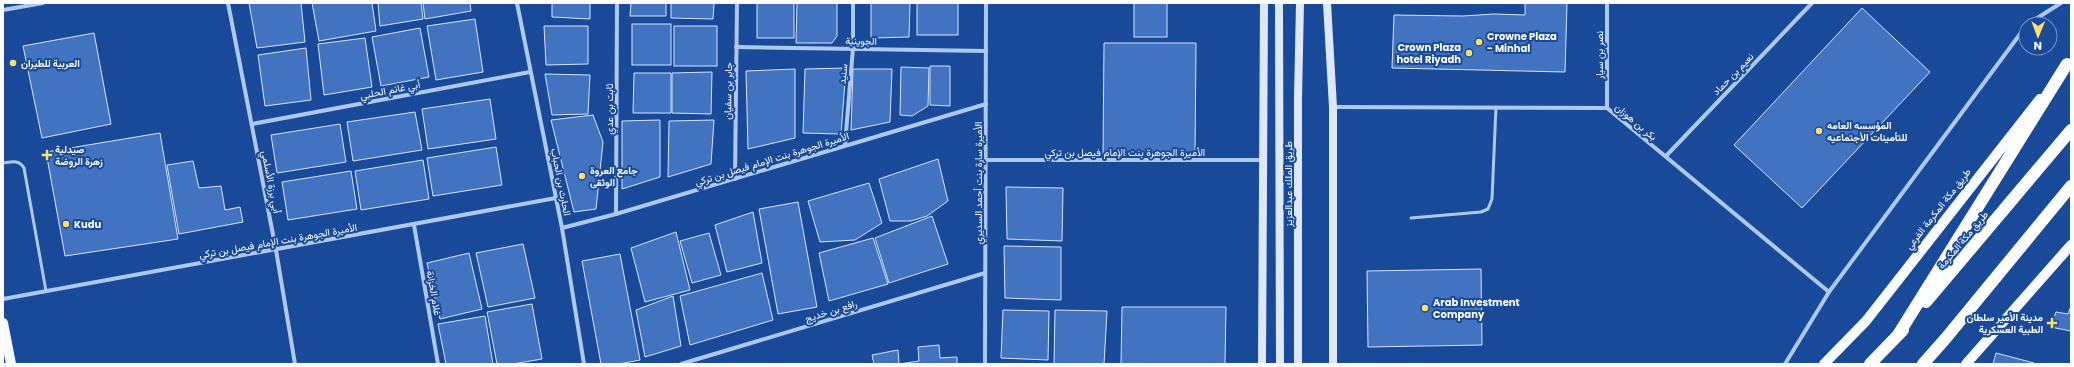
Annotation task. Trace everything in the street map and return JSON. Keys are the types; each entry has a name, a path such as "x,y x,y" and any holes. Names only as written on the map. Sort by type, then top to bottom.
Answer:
{"highway":[{"path":"1898,335 2069,62"},
{"name":"طريق مكة المكرمة","path":"1870,364 1898,335 2071,130"},
{"path":"1923,364 2071,186"}],"main road":[{"path":"1262,364 1264,3"},
{"name":"طريق الملك عبدالعزيز","path":"1279,3 1280,364"},
{"name":"طريق الملك عبدالعزيز","path":"1298,364 1298,98 1300,3"},
{"path":"1327,3 1333,107 1333,364"},
{"name":"طريق مكة المكرمة الفرعي","path":"1824,364 1866,321 2069,62"},
{"path":"1966,364 2071,245"},
{"path":"3,323 11,364"}],"street":[{"path":"3,10 43,3"},
{"name":"أبي برزة الأسلمي","path":"228,3 276,250 295,364"},
{"name":"الحارث بن الحباب","path":"517,3 562,228 584,364"},
{"name":"ثابت بن عدي","path":"616,214 617,3"},
{"name":"جابر بن سفيان","path":"735,179 737,3"},
{"name":"سنيد","path":"845,145 853,48 853,3"},
{"name":"الأميرة سارة بنت أحمد السديري","path":"985,364 986,3"},
{"name":"نصر بن سيار","path":"1607,3 1607,108"},
{"name":"نعيم بن حماد","path":"1666,156 1812,3"},
{"path":"2041,16 2061,3"},
{"path":"1785,364 1829,292 2018,37"},
{"name":"الجوينبة","path":"736,47 986,51"},
{"name":"أبي غانم الحلبي","path":"252,124 530,72"},
{"name":"الأميرة الجوهرة بنت الإمام فيصل بن تركي","path":"562,228 616,214 986,104"},
{"name":"بكر بن هوزان","path":"1333,107 1607,108 1829,292"},
{"name":"الأميرة الجوهرة بنت الإمام فيصل بن تركي","path":"986,160 1264,160"},
{"name":"الأميرة الجوهرة بنت الإمام فيصل بن تركي","path":"3,299 556,198"},
{"name":"غلام الخزانة","path":"414,225 438,364"},
{"name":"رافع بن خديج","path":"681,364 985,273"}],"lane":[{"path":"1411,218 1481,212 1488,209 1492,199 1496,107"},
{"path":"3,163 17,161 22,164 24,168 46,291"}],"building":[{"path":"249,3 301,3 305,42 257,48"},
{"path":"312,3 372,3 376,31 319,41"},
{"path":"378,3 421,3 423,19 380,26"},
{"path":"423,3 470,3 471,11 425,19"},
{"path":"552,3 590,3 590,19 552,17"},
{"path":"631,3 666,3 666,16 630,16"},
{"path":"671,3 714,3 713,19 671,18"},
{"path":"757,3 794,3 794,38 757,38"},
{"path":"797,3 837,3 837,36 832,43 796,43"},
{"path":"871,3 910,3 909,37 871,38"},
{"path":"917,3 958,3 958,35 917,35"},
{"path":"1134,3 1167,3 1167,37 1134,37"},
{"name":"Crowne Plaza - Minhal","path":"1525,3 1567,3 1565,72 1392,68 1394,15 1525,15"},
{"path":"1862,8 1930,72 1802,208 1734,145"},
{"path":"475,19 483,72 436,80 427,26"},
{"path":"632,24 671,24 671,65 632,65"},
{"path":"544,26 588,26 588,64 546,65"},
{"path":"674,26 717,26 717,66 674,66"},
{"path":"420,28 429,77 381,86 372,37"},
{"path":"94,33 111,124 42,138 23,46"},
{"path":"365,38 372,87 324,95 318,44"},
{"path":"1104,43 1196,43 1195,155 1103,155"},
{"path":"306,48 311,100 265,106 258,55"},
{"path":"930,66 950,66 950,106 930,105"},
{"path":"901,67 929,68 928,106 912,116 900,115"},
{"path":"846,68 841,134 803,133 805,69"},
{"path":"795,69 795,138 748,149 746,71"},
{"path":"853,69 892,69 890,122 851,130"},
{"path":"712,72 711,114 672,113 672,73"},
{"path":"634,73 671,73 671,113 633,113"},
{"path":"545,74 590,75 588,114 552,115"},
{"path":"490,99 496,139 428,149 422,109"},
{"path":"415,112 422,150 353,161 347,122"},
{"name":"جامع العروة الوثقى","path":"593,115 603,142 596,209 574,212 551,120"},
{"path":"660,120 660,177 622,189 622,121"},
{"path":"714,120 711,164 668,177 669,121"},
{"path":"340,124 346,162 277,173 271,135"},
{"path":"160,133 178,239 65,256 46,152"},
{"path":"496,147 502,185 433,196 427,158"},
{"path":"938,159 948,201 927,216 911,221 890,221 879,179"},
{"path":"423,160 429,199 361,210 355,171"},
{"path":"193,161 199,188 221,186 225,210 240,207 243,222 179,234 167,165"},
{"path":"351,171 357,209 288,220 282,182"},
{"path":"869,183 882,223 855,240 820,242 808,201"},
{"path":"1006,187 1063,188 1062,241 1007,239"},
{"path":"798,202 817,307 778,314 759,209"},
{"path":"753,212 762,263 727,272 715,225"},
{"path":"932,216 948,264 889,283 875,238"},
{"path":"676,232 690,290 645,302 631,248"},
{"path":"709,233 721,275 692,283 680,241"},
{"path":"873,238 888,284 829,301 819,253"},
{"path":"523,244 535,298 488,307 476,253"},
{"path":"1004,246 1061,247 1061,300 1005,298"},
{"path":"469,253 482,309 440,319 427,263"},
{"path":"620,254 640,360 619,364 601,364 582,261"},
{"name":"Arab Investment Company","path":"1481,269 1482,345 1368,347 1367,271"},
{"path":"762,273 773,320 690,345 680,296"},
{"path":"673,296 681,346 645,357 636,310"},
{"path":"532,304 542,359 513,364 497,364 487,312"},
{"path":"2071,306 2071,331 2050,327 2056,312 2068,314"},
{"path":"1122,307 1226,307 1225,364 1121,364"},
{"path":"1003,310 1049,311 1048,360 1001,358"},
{"path":"1055,310 1107,311 1104,364 1054,364"},
{"path":"485,316 493,364 446,364 438,324"},
{"path":"939,345 940,358 957,357 957,364 899,364 919,361 918,347"},
{"path":"898,350 899,364 874,364 872,355"},
{"path":"1996,353 2034,363 2034,364 1993,364"}],"place":[{"name":"Crowne Plaza - Minhal","path":"1479,42"},
{"name":"Crown Plaza hotel Riyadh","path":"1469,53"},
{"name":"العربية للطيران","path":"13,63"},
{"name":"المؤسسه العامه للتأمينات الأجتماعيه","path":"1819,131"},
{"name":"صيدلية زهرة الروضة","path":"47,155"},
{"name":"جامع العروة الوثقى","path":"582,176"},
{"name":"Kudu","path":"66,224"},
{"name":"Arab Investment Company","path":"1425,308"},
{"name":"مدينة الأمير سلطان الطبية العسكرية","path":"2052,323"}]}
